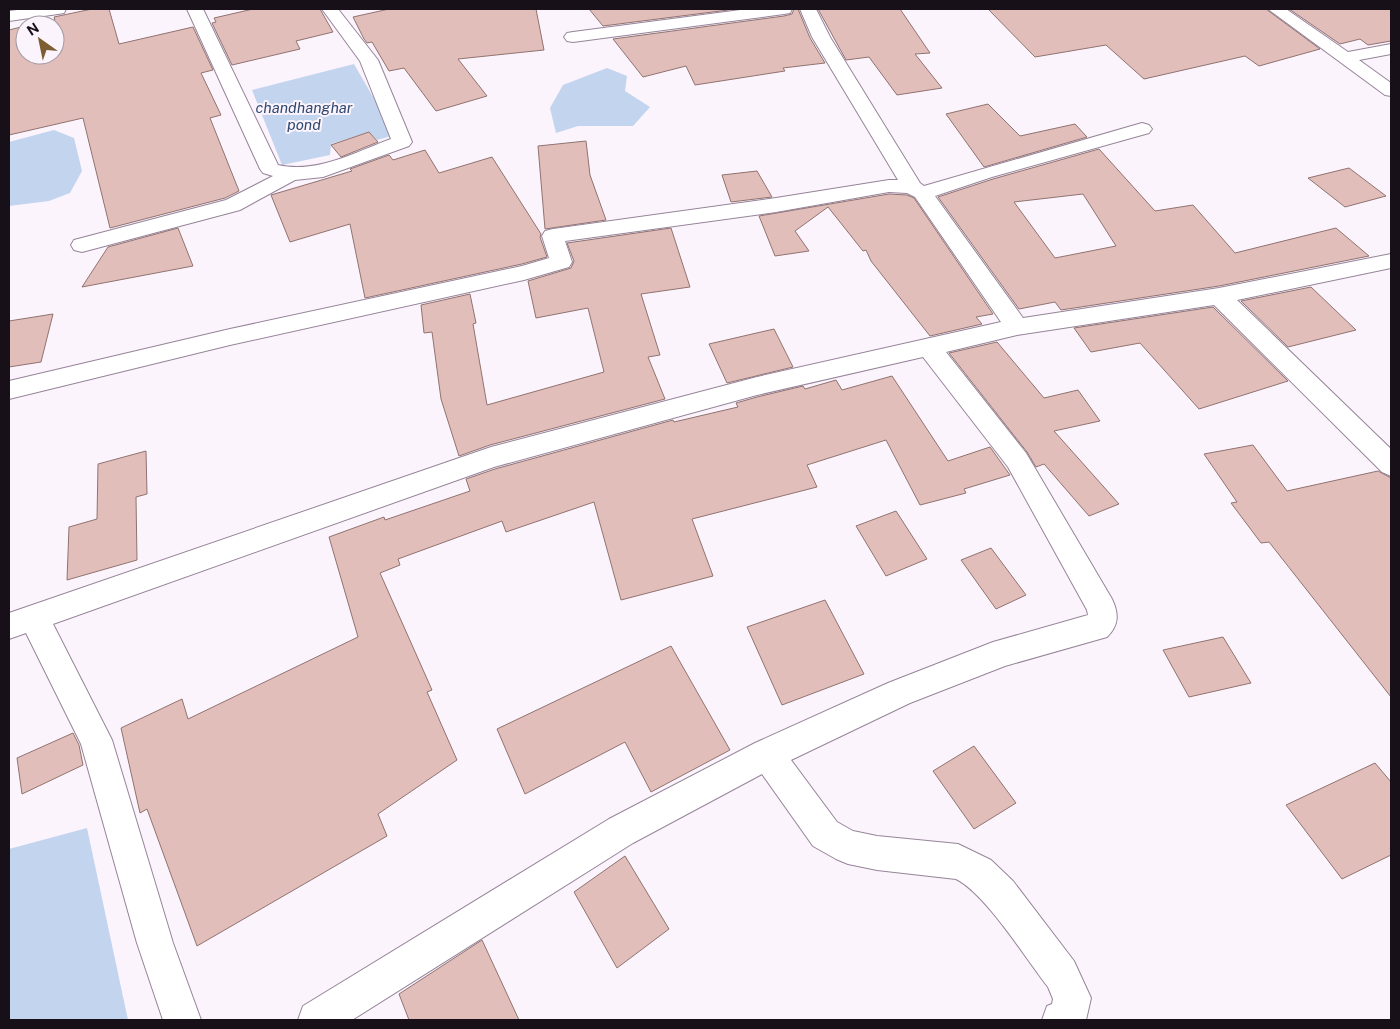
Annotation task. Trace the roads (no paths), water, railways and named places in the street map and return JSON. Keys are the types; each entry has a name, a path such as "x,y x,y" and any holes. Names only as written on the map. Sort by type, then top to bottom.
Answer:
{"street":[{"path":"9,16 20,16 58,9"},
{"path":"194,9 270,169 291,174 316,173 402,142 369,60 330,9"},
{"path":"573,37 784,9"},
{"path":"808,9 821,37 917,190 1017,327"},
{"path":"1276,9 1391,91"},
{"path":"1344,58 1391,49"},
{"path":"9,390 230,337 524,273 561,262 553,236 776,205 889,186 917,190 1142,129"},
{"path":"82,245 233,205 291,174"},
{"path":"182,1020 155,943 96,740 21,622 491,456 757,386 1017,327 1219,296 1391,261"},
{"path":"1219,296 1391,465"},
{"path":"317,1020 621,831 767,754 899,693 1004,652 1096,627 1103,621 1102,608 1017,460 929,347"},
{"path":"767,754 825,834 848,848 958,862 979,872 1000,894 1061,974 1072,998 1069,1016 1061,1020"}],"water":[{"name":"chandhanghar pond","path":"354,64 395,135 377,140 369,132 331,144 330,155 282,165 252,90"},
{"path":"607,68 627,76 625,91 650,107 633,126 578,126 556,133 550,108 563,85"},
{"path":"54,130 74,138 82,171 70,193 49,201 9,206 9,142"},
{"path":"87,828 128,1020 9,1020 9,849"}]}
